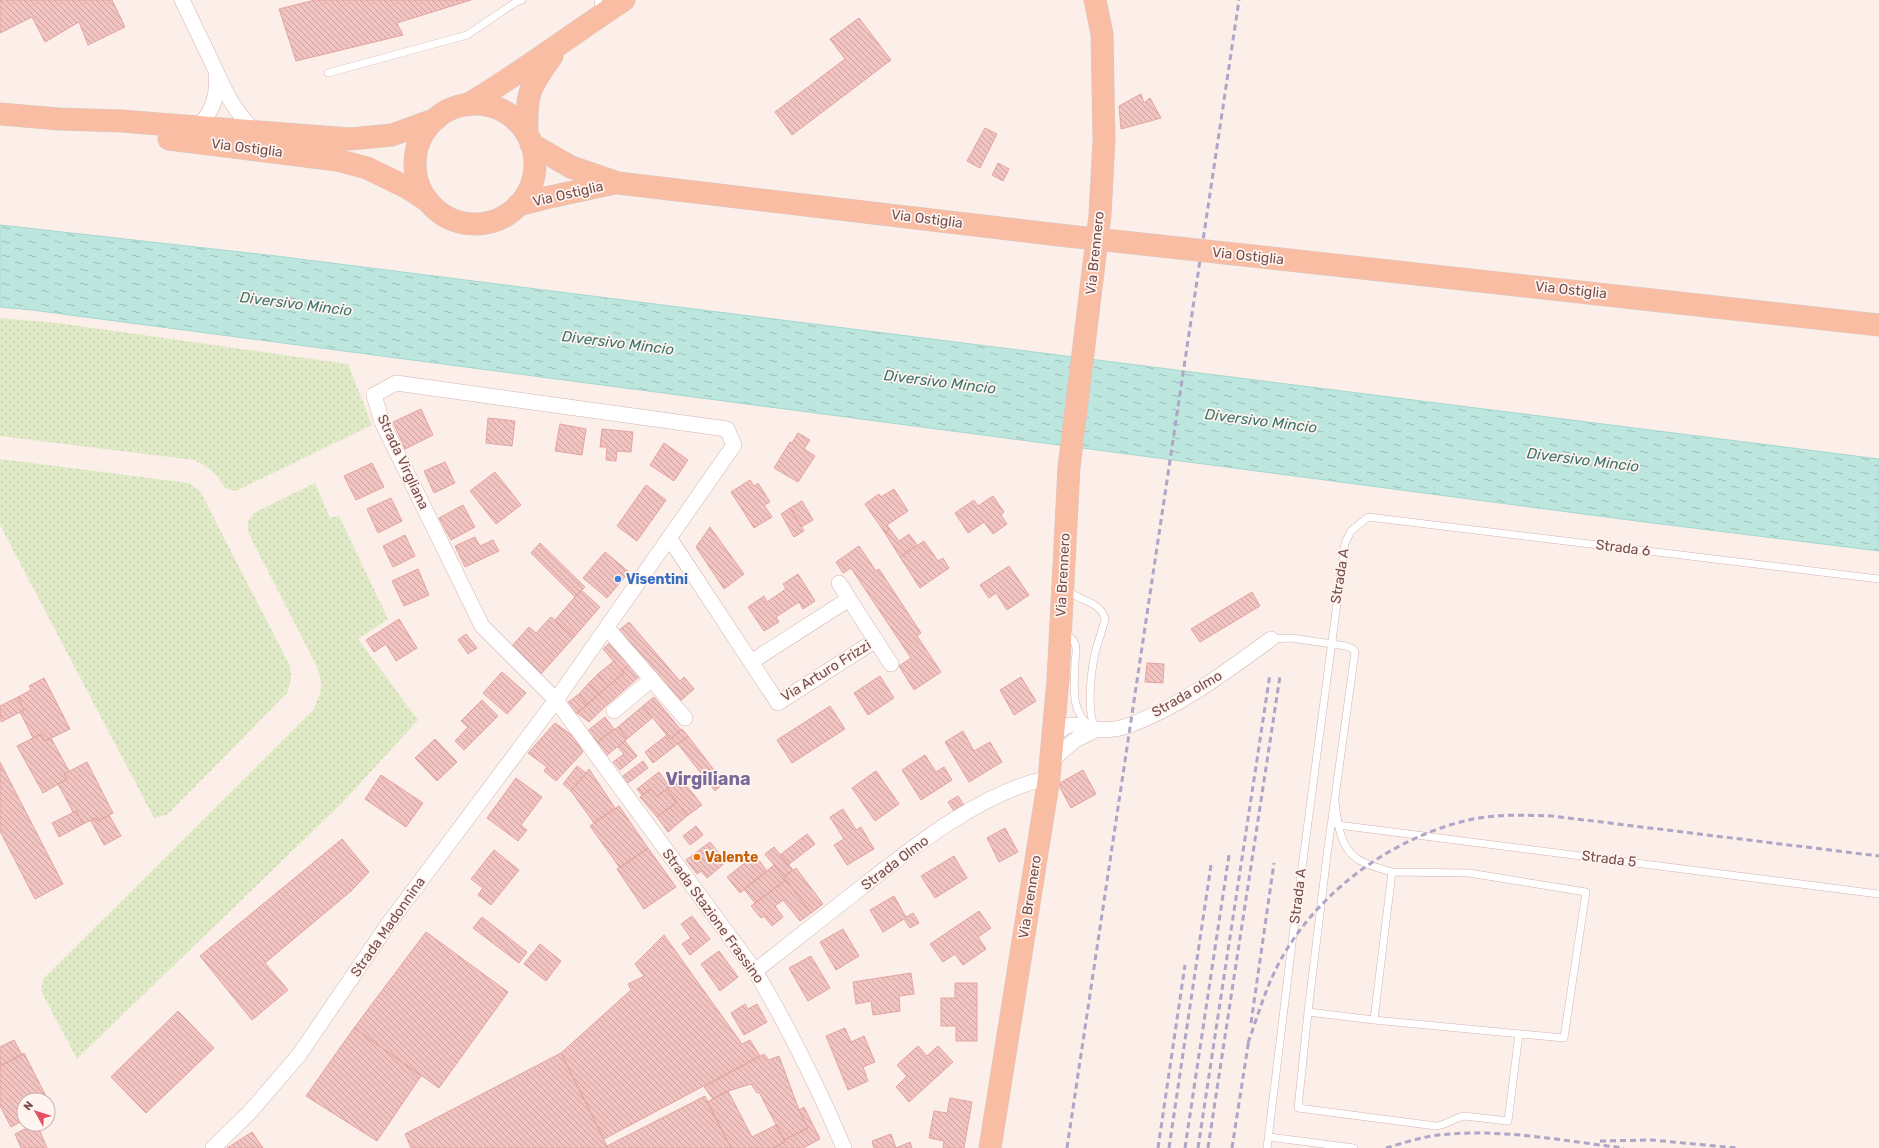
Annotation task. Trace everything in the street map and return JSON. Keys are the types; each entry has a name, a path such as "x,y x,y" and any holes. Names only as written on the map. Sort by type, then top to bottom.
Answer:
{"main road":[{"path":"563,40 534,81 528,93 526,105 529,139 535,161 534,176 529,190 518,205 510,212 496,220 474,224 450,219 428,201 422,191 417,177 416,156 424,134 436,119 446,112 467,105 508,81 563,40 599,8 624,0"},
{"name":"Via Brennero","path":"990,1148 1050,770 1061,624 1069,467 1100,215 1104,140 1102,34 1095,0"},
{"path":"467,105 486,106 505,112 519,124 529,139"},
{"name":"Via Ostiglia","path":"0,114 59,119 122,121 339,138 367,138 392,135 436,119"},
{"name":"Via Ostiglia","path":"59,119 125,133 337,160 367,168 428,201"},
{"path":"125,133 147,130 224,138 230,135 234,130"},
{"name":"Via Ostiglia","path":"529,139 566,165 618,183 1059,235 1879,325"},
{"name":"Via Ostiglia","path":"518,205 618,183"}],"street":[{"path":"182,0 232,105 256,132"},
{"path":"198,127 207,118 215,101 217,85 215,72"},
{"path":"232,105 235,119 234,130"},
{"name":"Strada Virgliana","path":"556,700 482,626 382,422 374,395 396,383 727,429"},
{"name":"Strada Madonnina","path":"215,1148 250,1113 299,1055 389,924 556,700 670,539 734,445 727,429"},
{"name":"Via Arturo Frizzi","path":"670,539 778,703 876,640"},
{"name":"Via Arturo Frizzi","path":"839,583 891,664"},
{"path":"751,662 849,599"},
{"path":"607,628 685,718"},
{"name":"Strada olmo","path":"1053,736 1059,730 1072,725 1096,730 1116,729 1130,725 1155,714 1205,686 1271,639"},
{"path":"614,711 652,679"},
{"name":"Strada Stazione Frassino","path":"556,700 755,971 779,1011 813,1076 844,1148"},
{"name":"Strada olmo","path":"1050,770 1075,740 1096,730"},
{"name":"Strada Olmo","path":"755,971 915,846 978,806 1050,770"}],"lane":[{"path":"328,72 467,35 516,2 522,0"},
{"name":"Strada 6","path":"1368,517 1879,579"},
{"name":"Strada A","path":"1267,1148 1344,543 1351,531 1368,517"},
{"path":"1063,583 1068,590 1095,604 1103,611 1105,618 1093,667 1090,712 1092,724 1096,730"},
{"path":"1061,624 1073,639 1076,647 1074,698 1076,707 1087,724 1096,730"},
{"path":"1271,639 1291,638 1346,646 1354,649 1356,658 1327,855 1298,1108 1436,1126 1444,1125 1458,1117 1464,1116 1508,1121 1519,1034"},
{"path":"1308,1012 1374,1020 1564,1038 1586,892 1469,873 1392,872 1360,861 1352,855 1344,841 1338,825 1335,801"},
{"name":"Strada 5","path":"1338,825 1879,894"},
{"path":"1374,1020 1392,872"},
{"path":"1268,1137 1354,1148"}],"green space":[{"path":"0,318 58,323 348,364 372,425 236,491 225,488 212,471 194,460 0,436"},
{"path":"0,459 189,483 200,491 290,666 291,679 287,693 167,815 154,818 0,525"},
{"path":"315,483 330,518 339,516 388,619 358,639 418,720 343,802 77,1059 41,991 43,979 313,710 316,703 321,688 321,683 316,665 248,532 248,521 254,513"}],"water":[{"name":"Diversivo Mincio","path":"0,225 276,256 1879,459 1879,551 1637,521 0,307"}],"building":[{"path":"0,0 112,0 125,27 88,45 79,22 45,42 32,17 0,33"},
{"path":"315,0 471,0 397,23 403,35 296,61 279,9"},
{"path":"859,18 891,60 792,135 775,112 845,59 830,39"},
{"path":"1141,94 1144,103 1150,98 1161,118 1121,129 1119,106"},
{"path":"985,128 997,134 980,168 967,161"},
{"path":"998,163 1009,169 1003,181 992,175"},
{"path":"421,409 433,435 405,449 393,422"},
{"path":"488,418 515,421 512,446 486,443"},
{"path":"560,424 586,429 582,455 555,451"},
{"path":"602,429 633,432 631,452 617,451 616,461 606,460 607,447 600,447"},
{"path":"798,433 810,440 804,449 815,456 798,482 774,468 790,442 792,443"},
{"path":"664,443 688,460 674,481 650,465"},
{"path":"445,462 455,483 434,493 424,471"},
{"path":"372,463 384,487 356,500 344,476"},
{"path":"495,472 521,505 496,524 470,491"},
{"path":"750,480 754,486 758,483 770,502 764,505 772,517 754,528 731,492"},
{"path":"646,485 666,500 637,541 617,526"},
{"path":"894,489 908,511 887,525 890,529 885,533 865,504 879,494 881,497"},
{"path":"993,496 1004,512 1001,515 1007,524 993,534 984,522 968,533 955,513 974,500 978,506"},
{"path":"391,498 402,521 378,533 367,509"},
{"path":"802,501 813,520 801,527 790,508"},
{"path":"463,505 475,527 451,540 439,518"},
{"path":"790,508 804,531 794,537 781,514"},
{"path":"710,527 744,574 724,589 696,547"},
{"path":"890,529 899,541 909,534 917,545 900,557 885,533"},
{"path":"405,535 415,556 393,567 383,546"},
{"path":"475,537 480,546 493,540 499,551 465,567 455,546"},
{"path":"924,541 938,561 943,558 949,568 920,588 900,557"},
{"path":"540,543 585,587 575,597 531,553"},
{"path":"859,546 876,571 879,569 921,633 917,636 941,672 914,690 899,666 911,658 851,568 843,573 836,562"},
{"path":"605,552 629,572 607,598 583,578"},
{"path":"1009,566 1029,595 1007,610 996,593 989,598 980,585"},
{"path":"418,569 429,595 404,606 392,581"},
{"path":"798,574 815,601 803,609 799,602 776,617 779,622 764,631 748,607 764,596 767,602 786,589 783,584"},
{"path":"581,590 600,607 574,637 555,620"},
{"path":"1252,592 1260,606 1200,642 1191,629"},
{"path":"551,617 574,637 540,675 510,648 529,627 536,633"},
{"path":"399,619 417,648 396,661 386,644 374,652 366,640"},
{"path":"629,622 680,681 684,677 694,689 678,703 617,632"},
{"path":"466,634 477,648 468,654 458,640"},
{"path":"613,640 632,662 622,671 603,649"},
{"path":"614,661 624,673 608,686 598,674"},
{"path":"1147,663 1164,664 1163,683 1145,682"},
{"path":"630,664 641,675 608,704 599,694 624,673 622,671"},
{"path":"502,672 526,693 507,714 483,693"},
{"path":"598,674 608,686 599,694 589,683"},
{"path":"880,676 894,698 868,715 854,693"},
{"path":"1021,677 1036,701 1014,715 1000,690"},
{"path":"44,678 70,729 45,741 41,734 33,738 20,712 24,710 18,697 31,690 29,686"},
{"path":"589,683 599,694 587,705 579,694"},
{"path":"579,694 587,705 576,714 567,703"},
{"path":"599,694 608,704 589,722 577,713"},
{"path":"18,697 24,710 1,722 0,706"},
{"path":"654,697 681,730 670,739 643,706"},
{"path":"482,700 498,716 464,750 455,741 468,727 461,721"},
{"path":"643,706 652,718 627,739 618,727"},
{"path":"830,706 845,729 792,763 777,740"},
{"path":"605,717 614,729 596,743 586,732"},
{"path":"555,723 573,736 583,752 556,781 544,771 547,767 528,753"},
{"path":"618,727 627,739 606,756 596,743"},
{"path":"682,729 688,736 653,763 645,752 667,735 670,739"},
{"path":"963,731 974,751 990,742 1002,762 969,782 945,742"},
{"path":"41,734 45,741 51,738 69,771 64,774 67,779 43,793 17,746"},
{"path":"688,736 724,783 715,791 678,744"},
{"path":"435,739 457,762 437,781 415,758"},
{"path":"625,741 637,756 620,770 613,762 624,754 618,747"},
{"path":"925,755 936,772 944,767 952,780 921,800 902,770"},
{"path":"643,761 648,768 628,783 623,776"},
{"path":"0,762 63,884 35,899 0,831"},
{"path":"87,762 113,813 98,821 96,818 83,824 76,811 73,812 58,784 67,779 64,774"},
{"path":"577,766 586,773 571,791 563,784"},
{"path":"589,769 615,808 594,823 571,791"},
{"path":"1083,770 1096,794 1071,808 1058,784"},
{"path":"876,771 899,804 875,821 852,788"},
{"path":"659,772 670,787 657,796 651,789 642,795 637,789"},
{"path":"381,775 423,803 406,827 365,799"},
{"path":"516,778 542,797 521,825 527,830 518,841 487,818"},
{"path":"676,782 681,788 686,785 702,805 687,816 667,789"},
{"path":"651,789 657,796 667,789 677,802 657,817 640,797"},
{"path":"958,796 964,805 954,811 948,802"},
{"path":"677,802 687,816 668,832 657,817"},
{"path":"619,806 648,848 620,868 590,826"},
{"path":"843,809 856,830 861,827 874,849 847,865 834,845 844,839 830,817"},
{"path":"76,811 83,824 59,837 52,823"},
{"path":"109,815 121,836 104,845 91,821 96,818 98,821"},
{"path":"696,826 703,835 690,845 683,836"},
{"path":"1005,828 1018,852 999,862 987,838"},
{"path":"807,834 815,844 788,865 780,855"},
{"path":"342,839 369,872 351,891 265,963 288,990 252,1020 200,956"},
{"path":"710,842 726,862 707,878 701,871 697,874 686,860"},
{"path":"774,847 793,870 784,877 765,854"},
{"path":"648,848 676,887 644,909 617,869"},
{"path":"494,850 519,870 491,905 478,895 483,888 471,879"},
{"path":"755,855 767,871 740,893 727,877"},
{"path":"954,856 967,878 935,898 921,876"},
{"path":"774,865 786,880 755,903 744,889"},
{"path":"796,868 823,904 811,913 784,877"},
{"path":"786,880 811,913 800,921 783,900 775,906 783,917 772,926 764,916 761,918 751,906"},
{"path":"894,896 906,917 913,913 919,923 910,928 904,919 883,932 870,910"},
{"path":"979,911 991,928 978,937 986,949 963,965 955,954 943,962 930,944"},
{"path":"692,916 710,939 690,955 682,944 691,938 681,924"},
{"path":"482,917 527,952 519,963 473,928"},
{"path":"843,929 859,956 836,970 820,942"},
{"path":"426,932 508,992 439,1088 354,1028"},
{"path":"664,935 742,1044 750,1040 760,1056 604,1139 561,1053 631,990 628,984 644,976 635,964"},
{"path":"540,944 561,961 546,981 524,964"},
{"path":"719,951 738,977 720,991 701,964"},
{"path":"811,956 830,988 808,1001 789,968"},
{"path":"911,973 914,994 899,996 900,1011 873,1015 871,1001 856,1004 853,982"},
{"path":"955,983 977,983 977,1041 956,1041 956,1026 941,1026 941,998 955,998"},
{"path":"745,1004 748,1009 757,1004 767,1022 744,1035 731,1013"},
{"path":"178,1011 214,1048 146,1113 111,1077"},
{"path":"354,1028 421,1076 377,1141 306,1096"},
{"path":"845,1028 851,1042 864,1036 875,1062 863,1067 868,1081 848,1090 826,1036"},
{"path":"14,1040 22,1055 0,1066 0,1047"},
{"path":"918,1046 927,1056 938,1046 953,1062 909,1102 896,1087 907,1076 897,1065"},
{"path":"24,1053 44,1092 16,1092 16,1124 11,1127 0,1106 0,1066"},
{"path":"561,1053 608,1148 411,1148 405,1134"},
{"path":"764,1054 769,1060 779,1056 799,1110 808,1128 784,1140 759,1092 757,1093 751,1084 728,1091 713,1099 704,1087"},
{"path":"728,1091 752,1137 776,1125 785,1142 773,1148 731,1148 707,1102"},
{"path":"705,1096 731,1148 608,1148 607,1146"},
{"path":"950,1098 972,1102 964,1148 943,1148 944,1141 929,1138 934,1111 947,1113"},
{"path":"804,1107 820,1139 803,1148 773,1148 785,1142 784,1140 808,1128 799,1110"},
{"path":"19,1132 40,1132 47,1148 21,1148 15,1134"},
{"path":"252,1132 263,1148 227,1148"},
{"path":"891,1134 896,1148 874,1148 872,1141"},
{"path":"910,1142 912,1148 896,1148"}],"railway":[{"path":"1067,1148 1239,0"},
{"path":"1198,1148 1270,674"},
{"path":"1208,1148 1280,676"},
{"path":"1248,1043 1266,991 1280,961 1296,935 1316,911 1337,889 1362,870 1415,838 1444,827 1473,819 1493,816 1552,816 1879,856"},
{"path":"1185,1148 1229,855"},
{"path":"1251,1023 1274,863"},
{"path":"1169,1148 1211,865"},
{"path":"1158,1148 1185,965"},
{"path":"1232,1148 1249,1039"},
{"path":"1386,1148 1432,1136 1462,1133 1532,1136 1624,1148"},
{"path":"1600,1141 1652,1140 1737,1148"}],"place":[{"name":"Visentini","path":"618,579"},
{"name":"Valente","path":"697,857"}],"district":[{"name":"Virgiliana","path":"708,779"}]}
